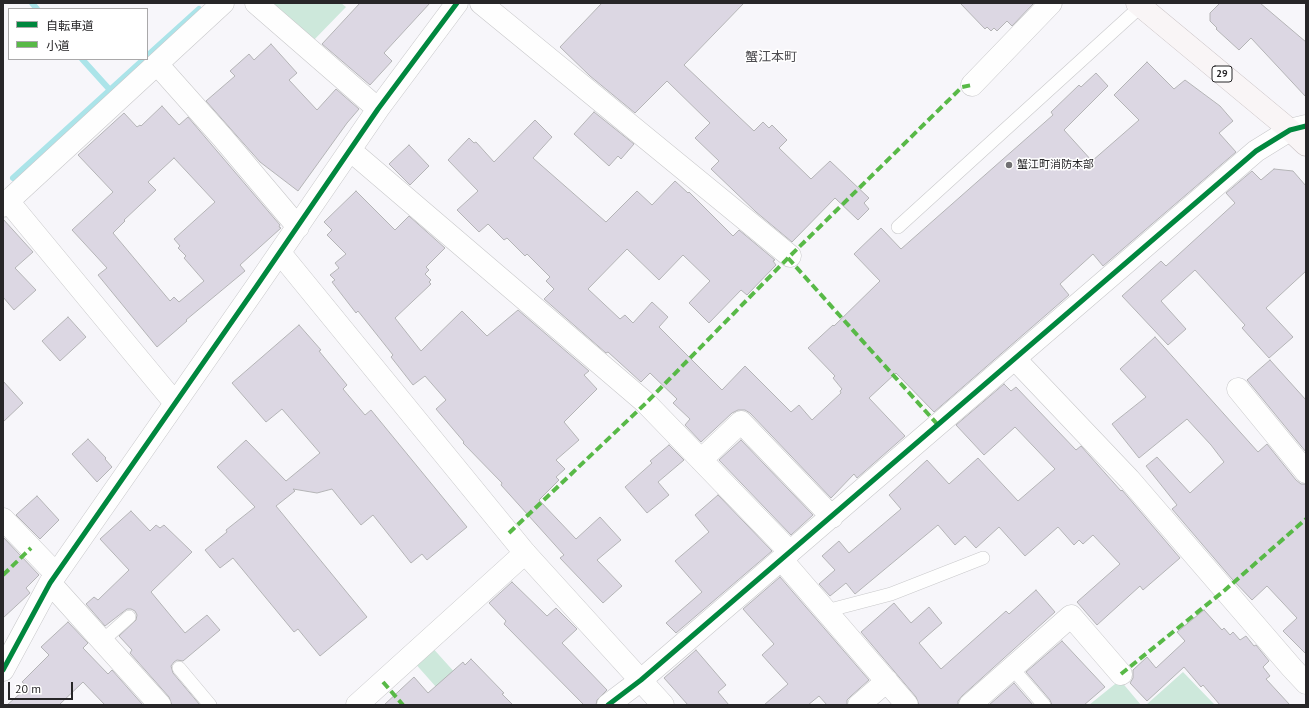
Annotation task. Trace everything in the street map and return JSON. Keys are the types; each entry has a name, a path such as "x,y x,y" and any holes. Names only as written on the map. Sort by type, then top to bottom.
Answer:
{"main road":[{"name":"29","path":"1139,4 1298,128 1306,146"}],"street":[{"path":"256,3 378,109"},
{"path":"3,670 53,579 298,227 378,109 457,3"},
{"path":"482,3 790,256"},
{"path":"972,85 1051,3"},
{"path":"175,403 6,199 157,64 218,5"},
{"path":"157,64 222,137 298,227"},
{"path":"608,705 641,680 832,517 1256,151 1298,128"},
{"path":"350,150 646,403 701,460 786,556 826,611 907,705"},
{"path":"280,253 525,553 663,705"},
{"path":"1015,359 1129,479 1306,683"},
{"path":"1238,389 1306,472"},
{"path":"701,460 741,422 832,517"},
{"path":"3,519 102,641 160,705"},
{"path":"357,705 525,553"},
{"path":"970,705 1071,616 1121,674"},
{"path":"859,705 887,681"}],"lane":[{"path":"898,227 1139,4"},
{"path":"826,611 891,594 983,558"},
{"path":"102,641 129,616"},
{"path":"179,668 210,705"},
{"path":"1012,668 1044,705"}],"green space":[{"path":"262,3 341,3 346,7 311,43"},
{"path":"430,645 484,705 452,705 413,661"},
{"path":"1183,672 1215,705 1146,705"},
{"path":"1120,680 1141,705 1089,705"}],"building":[{"path":"360,3 430,3 384,53 392,61 370,85 322,44"},
{"path":"602,3 744,3 684,65 754,131 763,122 769,128 772,125 787,140 779,148 811,179 830,161 869,198 864,203 869,209 858,220 835,198 792,242 756,212 711,169 719,161 695,138 710,123 667,81 635,113 590,76 560,47"},
{"path":"960,3 1034,3 1012,26 1007,21 997,31 994,28 991,31 987,27 985,29"},
{"path":"1220,3 1260,3 1306,42 1306,97 1251,38 1239,50 1216,29 1217,28 1210,21 1210,13"},
{"path":"271,44 297,73 289,80 317,110 336,89 359,109 347,123 298,191 260,162 206,101 235,76 230,71 249,54 254,60"},
{"path":"1147,62 1174,89 1185,80 1220,106 1233,121 1219,133 1236,152 1103,266 1093,254 1060,284 1069,295 934,412 896,373 869,398 905,436 857,478 854,474 831,498 750,413 745,410 738,410 732,413 701,442 685,425 690,419 673,403 677,399 650,373 641,382 608,352 606,353 544,299 554,289 546,281 550,277 527,254 525,256 507,238 504,240 488,224 479,232 457,210 478,191 448,160 469,138 474,143 476,142 494,162 535,120 552,137 533,158 606,222 637,191 652,205 675,181 688,193 689,192 733,236 739,230 775,260 773,261 776,265 747,295 741,290 709,323 689,303 710,281 683,255 659,280 627,249 588,289 620,319 625,315 633,323 652,302 668,317 659,327 722,390 745,366 791,412 799,405 812,420 841,393 840,391 842,389 833,378 835,376 808,348 833,325 834,326 880,281 854,254 881,228 901,249 1053,115 1051,112 1079,85 1081,87 1096,73 1108,86 1064,130 1092,161 1139,120 1114,95"},
{"path":"162,106 179,125 188,117 281,228 240,265 245,271 186,320 187,321 157,347 98,275 107,268 72,230 113,192 78,155 124,113 137,127 140,125 141,126","holes":["174,158 215,202 174,239 180,246 178,248 186,256 184,258 204,281 179,302 174,297 170,301 113,233 125,221 124,220 156,190 148,182"]},
{"path":"594,112 634,144 621,159 618,156 609,166 574,134"},
{"path":"409,145 429,166 410,185 389,164"},
{"path":"1274,169 1293,171 1306,186 1306,271 1266,308 1293,337 1269,358 1242,328 1245,325 1195,270 1161,301 1186,329 1168,345 1122,296 1161,261 1166,266 1235,203 1226,193 1252,171 1261,180"},
{"path":"356,191 395,230 409,216 445,248 426,267 429,270 425,274 431,280 429,282 431,284 395,318 421,351 462,311 487,336 518,310 589,371 584,375 597,389 564,422 579,440 556,460 565,469 556,477 559,480 539,500 576,539 600,517 621,540 597,560 622,586 603,603 560,558 564,555 501,485 502,483 463,443 464,442 436,409 446,400 425,376 413,385 391,357 393,355 358,311 356,313 332,282 335,280 330,275 339,268 335,263 346,254 327,235 332,230 324,222"},
{"path":"3,219 33,252 15,268 36,290 14,310 3,297"},
{"path":"68,317 86,337 60,361 42,341"},
{"path":"299,325 321,350 319,351 347,385 343,389 365,415 371,410 467,527 427,560 422,554 411,563 373,515 361,525 332,489 317,493 293,489 295,491 276,506 367,617 320,656 298,629 294,632 233,558 220,568 205,550 227,532 226,530 255,507 217,467 246,440 286,481 320,453 282,409 266,422 232,383"},
{"path":"1155,337 1258,452 1267,444 1296,480 1301,484 1306,484 1306,654 1283,631 1297,618 1267,586 1252,600 1172,509 1177,505 1146,466 1157,457 1190,493 1224,462 1211,445 1187,419 1139,458 1112,424 1146,397 1120,369"},
{"path":"1270,360 1306,400 1306,452 1247,380"},
{"path":"3,381 23,403 3,422"},
{"path":"1004,384 1011,391 1016,387 1076,450 1081,446 1121,491 1122,490 1180,558 1143,590 1140,586 1097,625 1077,602 1120,564 1093,535 1083,544 1079,540 1074,545 1058,527 1025,556 999,527 976,548 965,536 955,545 938,525 855,594 846,583 830,596 819,584 835,570 822,556 839,541 849,553 901,509 889,495 927,460 949,484 978,458 1018,501 1055,469 1015,427 984,455 956,425"},
{"path":"88,439 106,458 105,459 112,467 97,482 72,454"},
{"path":"741,440 813,515 791,535 719,460"},
{"path":"669,445 684,460 658,482 669,495 647,513 625,487 652,463 650,461"},
{"path":"718,495 772,551 676,633 666,623 702,592 675,561 709,532 695,515"},
{"path":"37,496 59,520 40,539 16,515"},
{"path":"131,511 150,531 156,525 160,528 164,525 192,552 151,592 185,633 207,615 220,630 183,661 177,660 171,666 173,673 200,705 172,705 169,697 130,653 132,650 119,636 136,620 137,615 135,611 127,609 105,626 86,604 94,597 98,600 129,570 100,539"},
{"path":"3,537 39,575 26,588 30,593 3,618"},
{"path":"780,577 869,680 847,700 847,705 827,705 819,696 808,705 764,705 788,684 762,655 774,644 743,609"},
{"path":"512,582 547,616 556,608 577,629 562,643 607,690 597,700 596,705 584,705 504,624 506,621 489,603"},
{"path":"1036,590 1055,612 962,696 958,701 958,705 919,705 916,697 861,632 894,603 911,623 929,607 942,623 919,643 941,669 1006,611 1009,614"},
{"path":"1204,610 1222,630 1224,628 1230,635 1233,632 1240,640 1246,636 1254,646 1256,645 1269,661 1263,667 1270,676 1266,679 1290,705 1220,705 1203,685 1201,687 1184,667 1147,701 1130,683 1133,678 1133,670 1147,657 1156,668 1185,641 1177,632"},
{"path":"68,622 88,643 83,648 108,674 112,670 143,705 105,705 83,682 59,705 7,705 22,692 21,691 26,685 22,682 49,655 41,647"},
{"path":"1062,641 1105,687 1084,705 1052,705 1050,700 1026,672"},
{"path":"696,650 726,685 718,692 729,705 688,705 664,678"},
{"path":"471,659 504,693 502,694 513,705 384,705 414,677 428,693 463,662 465,665"},
{"path":"1014,683 1033,705 989,705"}],"waterway":[{"path":"32,3 36,8"},
{"path":"148,55 199,9"},
{"path":"83,60 110,90"},
{"path":"13,178 143,60"}],"marked path":[{"path":"509,533 646,403 790,256 962,87 972,85"},
{"path":"788,258 938,425"},
{"path":"1121,674 1225,590 1306,519"},
{"path":"3,575 31,548"},
{"path":"383,682 403,705"}],"cycle path":[{"path":"3,670 50,583 378,109 457,3"},
{"path":"608,705 641,680 1256,151 1290,130 1306,126"}],"place":[{"name":"蟹江町消防本部","path":"1009,165"}],"district":[{"name":"蟹江本町","path":"771,57"}]}
